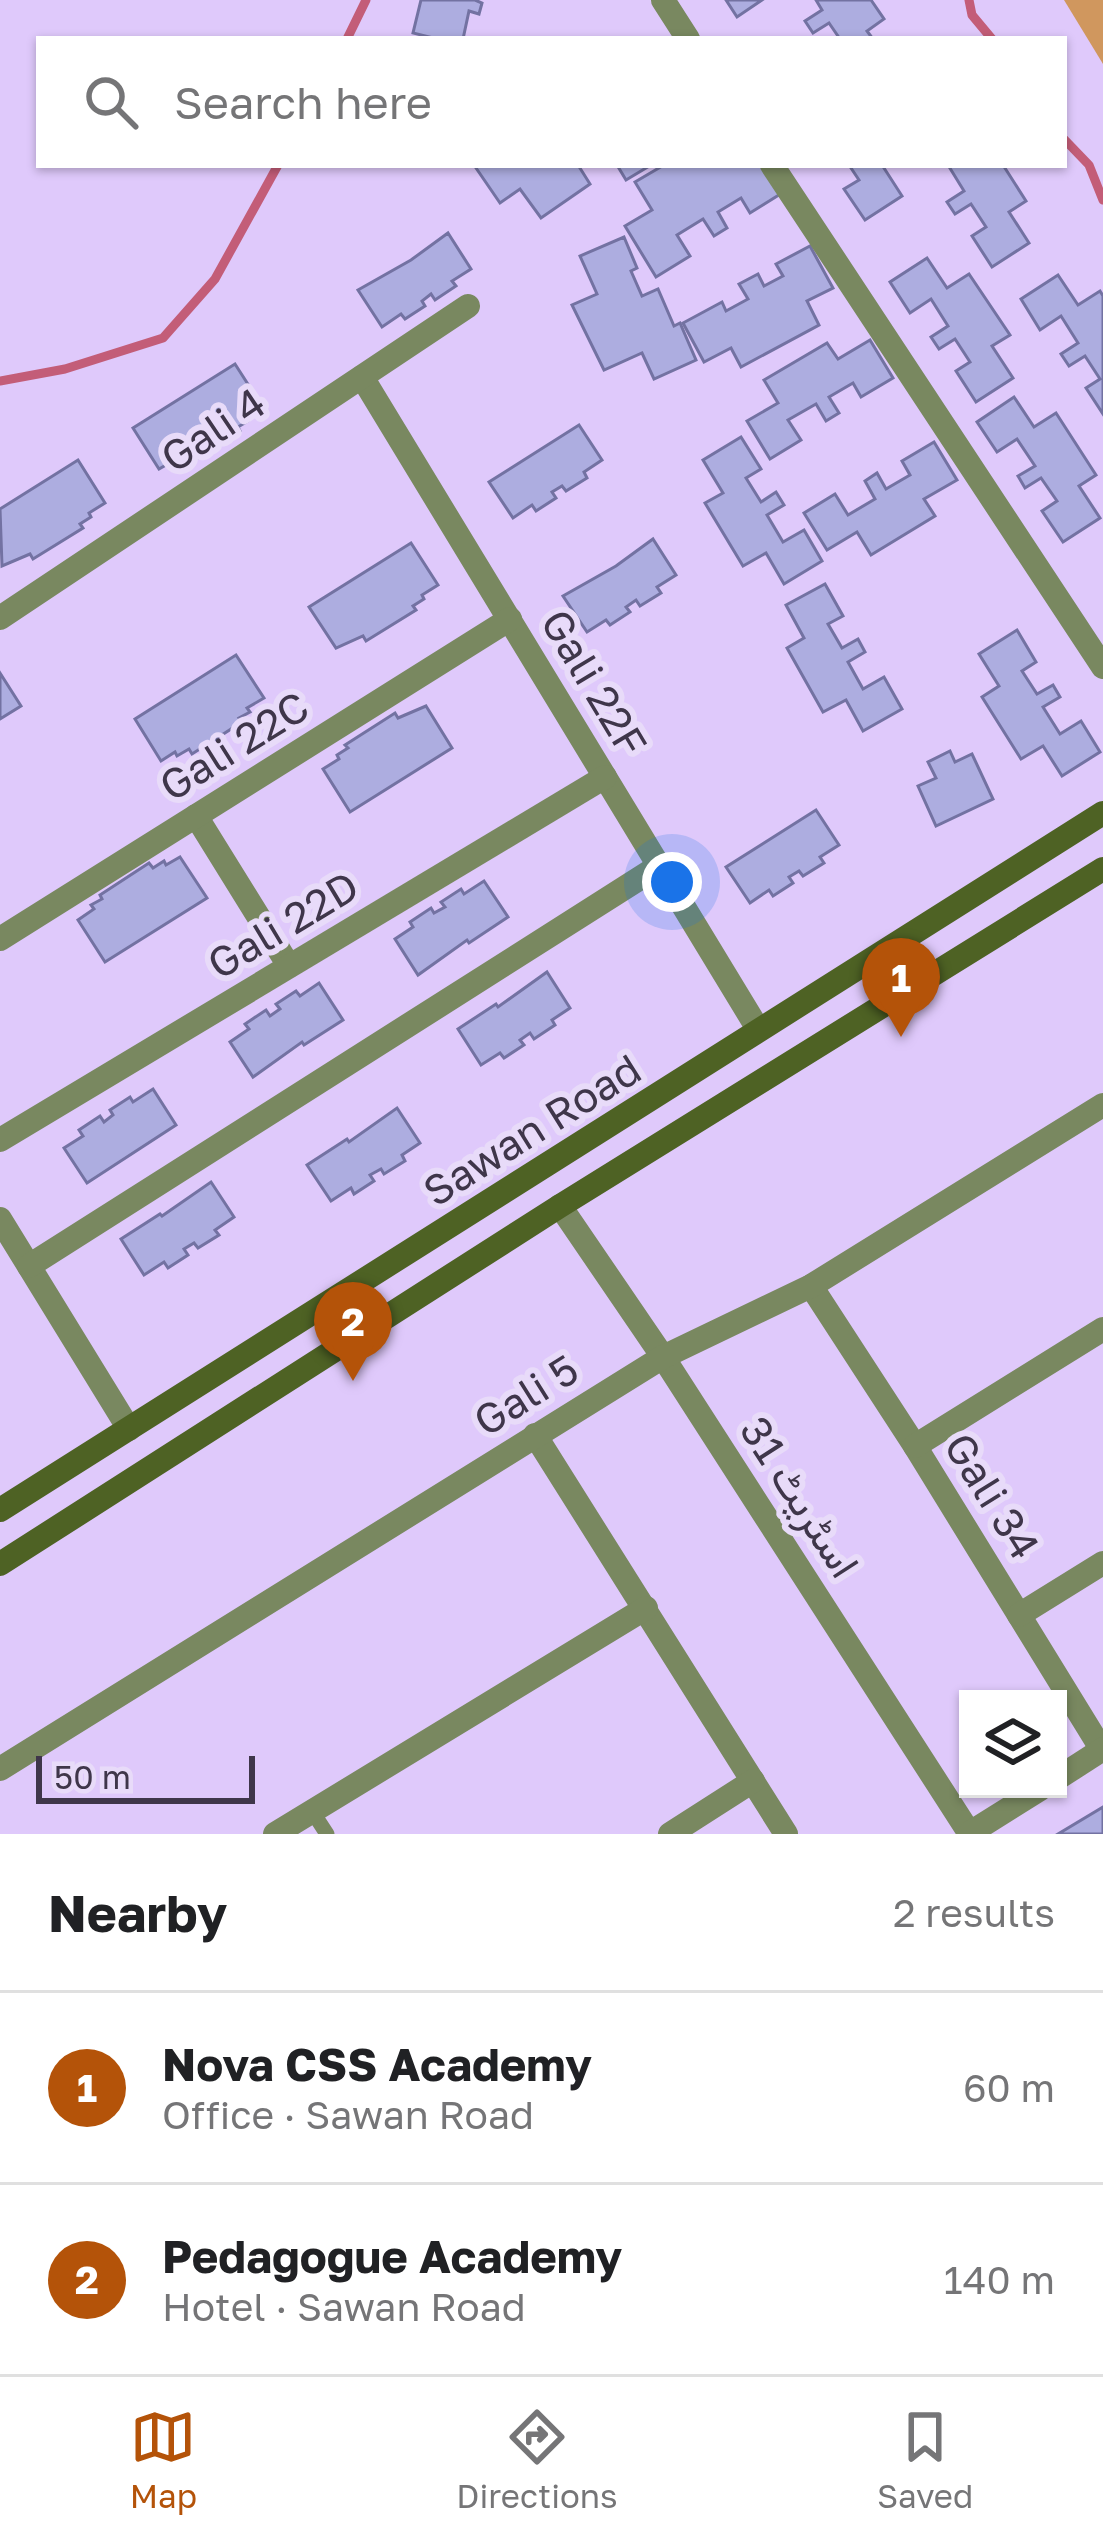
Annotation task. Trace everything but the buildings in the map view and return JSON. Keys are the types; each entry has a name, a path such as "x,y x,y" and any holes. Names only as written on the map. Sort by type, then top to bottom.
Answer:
{"main road":[{"name":"Sawan Road","path":"0,1510 1103,814"},
{"name":"Sawan Road","path":"0,1564 560,1206 1103,869"}],"street":[{"path":"663,0 686,36"},
{"path":"774,168 1103,668"},
{"name":"Gali 4","path":"0,618 469,306"},
{"name":"Gali 22F","path":"362,377 758,1030"},
{"name":"Gali 22C","path":"0,939 510,619"},
{"name":"Gali 22D","path":"0,1140 605,777"},
{"path":"196,816 289,967"},
{"path":"29,1266 659,866"},
{"name":"Gali 5","path":"0,1769 663,1357 811,1286 1103,1105"},
{"name":"اسٹریٹ 31","path":"560,1206 970,1833"},
{"path":"0,1219 129,1429"},
{"name":"Gali 34","path":"811,1286 1103,1750"},
{"path":"915,1446 1101,1335"},
{"path":"535,1436 786,1834"},
{"path":"1019,1615 1103,1563"},
{"path":"275,1834 646,1608"},
{"path":"1067,1772 1103,1750"},
{"path":"670,1834 753,1781"},
{"path":"970,1833 1026,1798"}],"lane":[{"path":"312,1811 327,1834"}],"shaded area":[{"path":"1064,0 1103,0 1103,64"}],"waterway":[{"path":"348,36 366,0"},
{"path":"969,0 972,15 990,36"},
{"path":"1067,142 1089,165 1103,200"},
{"path":"0,381 65,369 163,338 215,279 276,168"}],"place":[{"name":"Nova CSS Academy","path":"901,1037"},
{"name":"Pedagogue Academy","path":"353,1381"}]}
